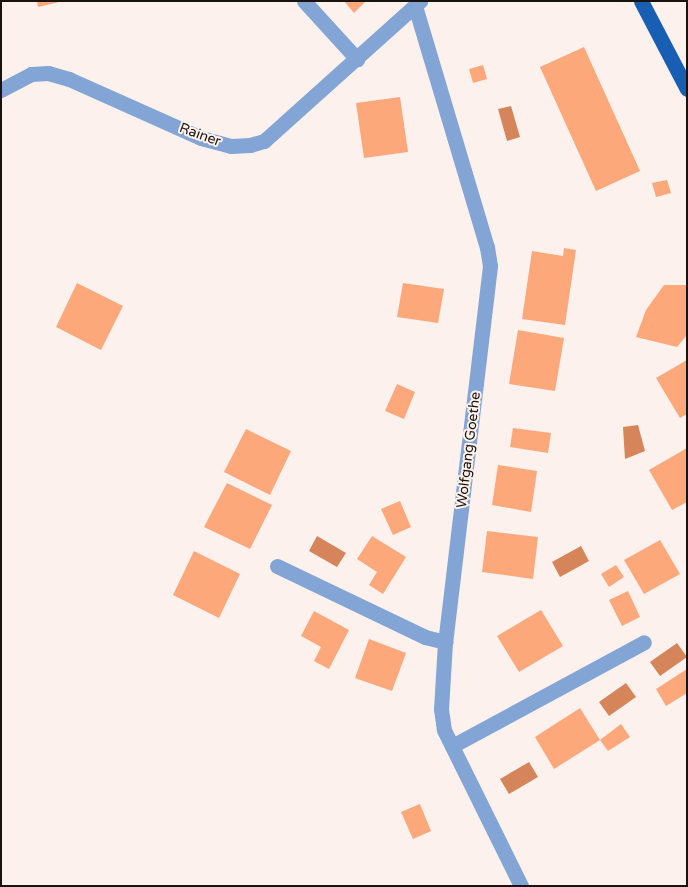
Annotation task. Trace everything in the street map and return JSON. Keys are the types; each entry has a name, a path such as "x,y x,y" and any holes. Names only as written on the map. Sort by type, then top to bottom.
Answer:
{"main road":[{"path":"641,1 687,89"}],"street":[{"path":"304,1 357,59"},
{"name":"Rainer","path":"1,90 31,74 48,73 69,79 201,138 231,146 250,145 264,141 418,4"},
{"name":"Wolfgang Goethe","path":"418,4 487,247 490,266 445,642 441,709 444,730 521,886"},
{"path":"277,566 425,637 445,642"},
{"path":"452,746 644,642"}],"shaded area":[{"path":"511,106 520,137 507,141 498,109"},
{"path":"638,425 645,451 625,459 623,427"},
{"path":"317,536 346,553 337,567 309,551"},
{"path":"581,546 589,561 560,577 552,562"},
{"path":"677,643 687,657 660,676 650,662"},
{"path":"626,683 636,697 609,716 599,702"},
{"path":"529,762 538,777 509,794 500,779"}],"building":[{"path":"37,1 59,1 59,2 38,7"},
{"path":"344,1 366,1 354,13"},
{"path":"584,47 640,171 596,191 540,67"},
{"path":"483,65 487,79 473,83 469,69"},
{"path":"400,97 408,152 364,158 356,103"},
{"path":"667,180 671,193 656,197 652,183"},
{"path":"564,248 576,250 565,325 522,319 532,251 563,256"},
{"path":"77,283 123,306 101,350 56,327"},
{"path":"403,283 444,289 438,323 397,317"},
{"path":"664,285 687,285 687,335 677,347 636,337 646,310"},
{"path":"518,330 564,338 555,391 509,384"},
{"path":"687,360 687,414 680,418 656,378"},
{"path":"397,384 415,392 404,419 385,411"},
{"path":"513,428 551,433 548,453 510,447"},
{"path":"246,429 291,451 270,495 224,472"},
{"path":"687,448 687,502 672,510 649,470"},
{"path":"498,465 537,471 531,512 492,505"},
{"path":"227,483 272,505 250,549 204,527"},
{"path":"400,501 411,527 393,535 381,509"},
{"path":"487,531 538,537 533,579 482,572"},
{"path":"372,536 406,557 383,594 369,585 377,572 357,559"},
{"path":"660,540 680,574 644,594 624,560"},
{"path":"194,551 240,574 219,618 173,595"},
{"path":"616,565 624,577 609,587 601,574"},
{"path":"628,591 640,617 622,626 609,600"},
{"path":"541,610 563,646 519,672 497,636"},
{"path":"314,611 349,630 329,669 314,661 321,647 301,636"},
{"path":"369,639 406,653 392,691 355,678"},
{"path":"687,669 687,693 666,706 656,689"},
{"path":"580,708 600,740 554,769 535,737"},
{"path":"621,724 630,737 608,751 600,740"},
{"path":"420,804 431,831 413,839 401,812"}]}
